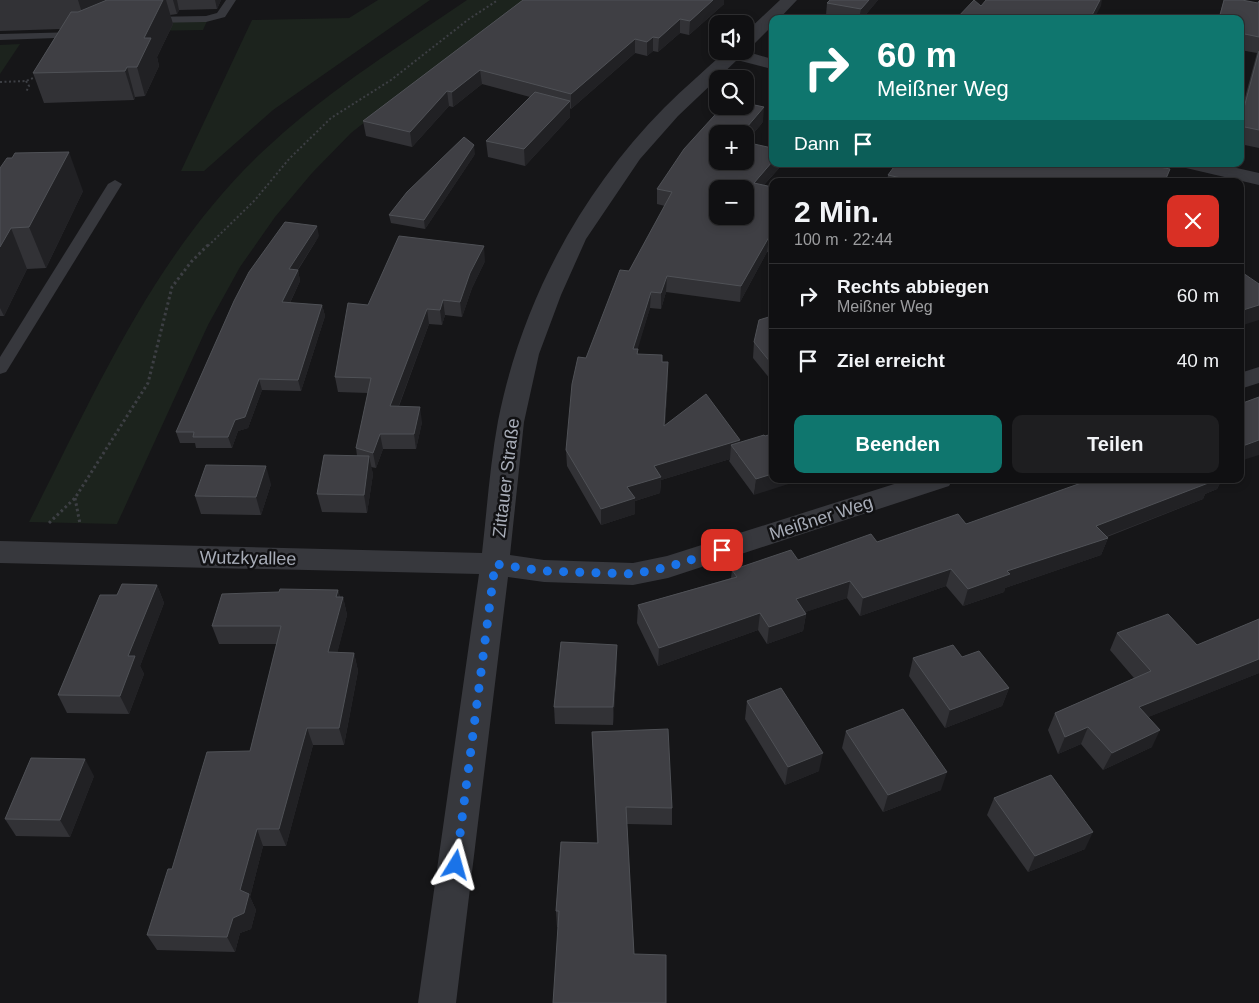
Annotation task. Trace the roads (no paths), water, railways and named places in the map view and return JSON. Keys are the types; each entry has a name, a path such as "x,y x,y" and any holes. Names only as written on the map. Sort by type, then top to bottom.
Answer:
{"street":[{"name":"Zittauer Straße","path":"773,15 789,0"},
{"name":"Zittauer Straße","path":"754,34 769,19"},
{"path":"754,56 769,63"},
{"name":"Zittauer Straße","path":"437,1003 495,564 511,422 527,354 550,295 575,239 601,199 633,155 671,112 726,60"},
{"path":"1205,167 1259,180"},
{"path":"1244,380 1259,375"},
{"name":"Meißner Weg","path":"495,564 544,571 633,574 668,567 927,483"},
{"name":"Wutzkyallee","path":"0,552 495,564"}],"lane":[{"path":"139,20 206,19 221,14 231,0"},
{"path":"0,37 86,35 94,31"},
{"path":"0,368 115,184"}]}
